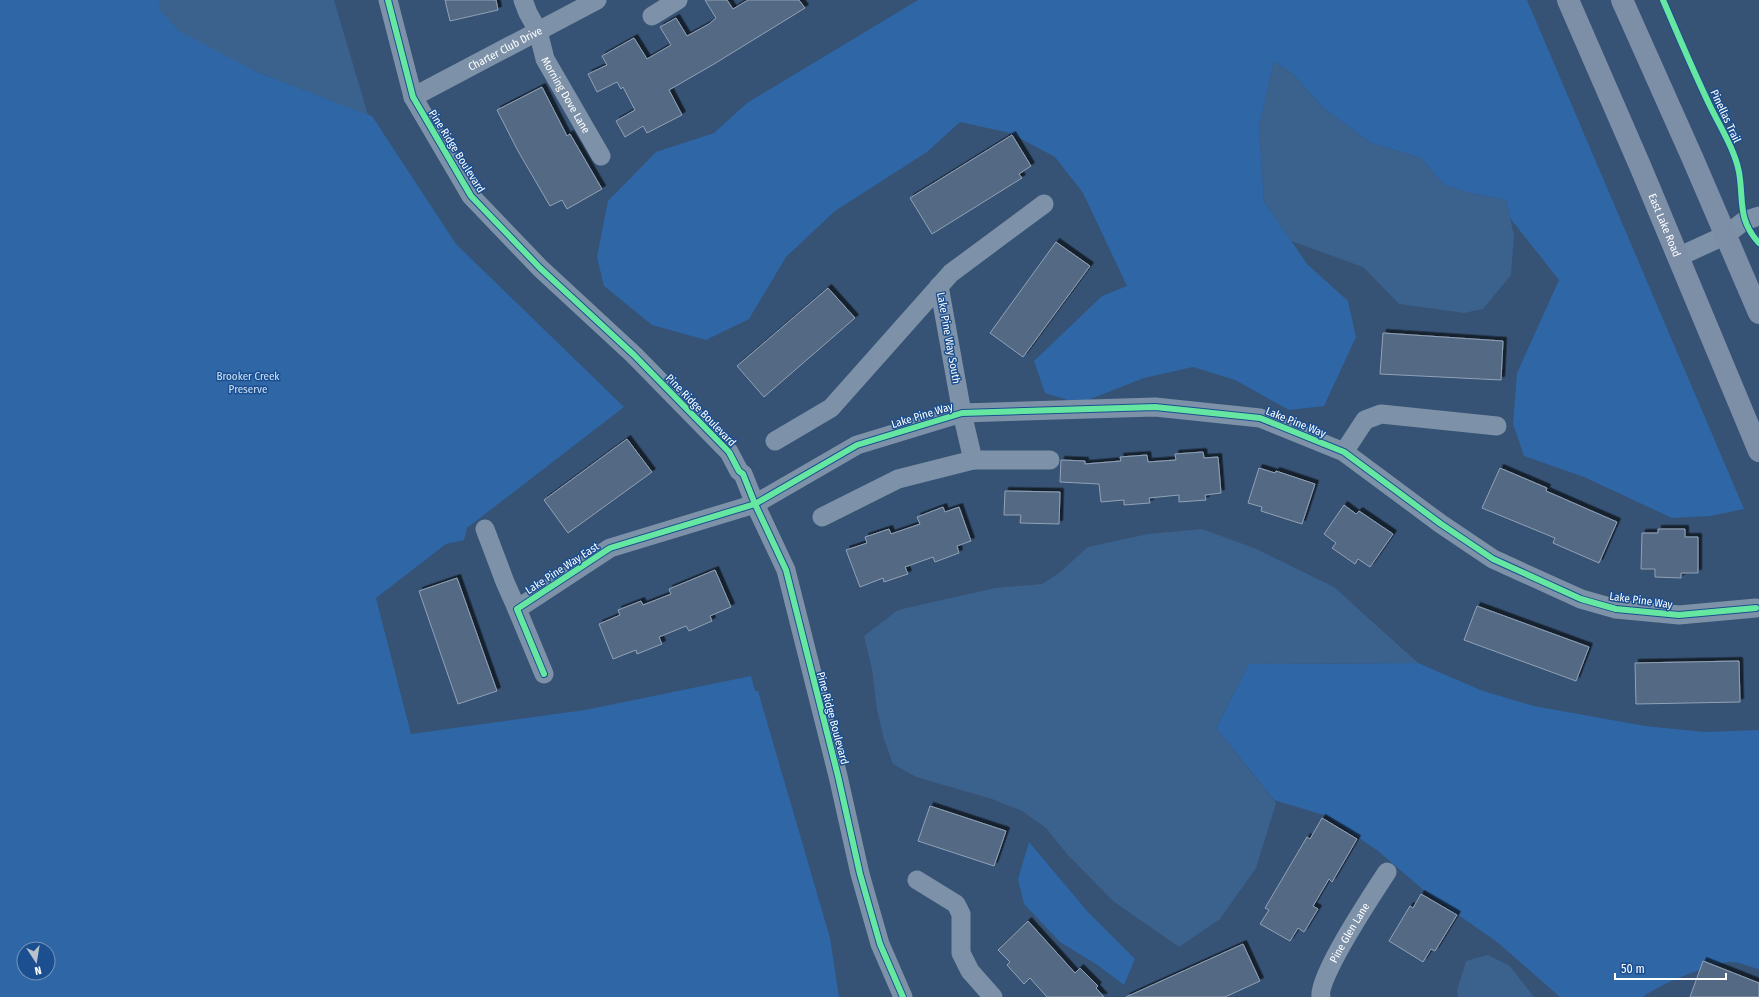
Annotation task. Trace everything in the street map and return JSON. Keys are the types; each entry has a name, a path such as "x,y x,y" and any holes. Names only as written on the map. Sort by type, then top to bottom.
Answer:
{"main road":[{"name":"East Lake Road","path":"1568,0 1759,450"},
{"path":"1622,0 1759,313"}],"street":[{"name":"Pine Ridge Boulevard","path":"388,0 413,97 471,196 540,268 634,356 729,452 739,471 743,474 755,504 786,570 838,776 860,874 880,944 903,997"},
{"name":"Morning Dove Lane","path":"523,0 538,31 546,59 601,156"},
{"name":"Charter Club Drive","path":"413,97 597,0"},
{"path":"652,16 678,0"},
{"path":"775,440 831,408 950,273 1044,204"},
{"path":"1678,257 1726,235 1744,221 1759,216"},
{"name":"Lake Pine Way South","path":"940,286 962,413 973,460"},
{"name":"Lake Pine Way","path":"755,504 856,445 962,413 1155,407 1260,418 1344,452 1441,524 1493,559 1581,599 1616,609 1679,615 1756,608"},
{"path":"1344,452 1365,420 1381,414 1497,426"},
{"path":"822,517 898,479 973,460 1050,460"},
{"name":"Lake Pine Way East","path":"517,609 610,548 755,504"},
{"path":"485,529 505,582 544,674"},
{"name":"Pine Glen Lane","path":"1321,997 1320,992 1328,970 1387,872"},
{"path":"917,880 956,904 961,914 961,953 970,971 993,997"}],"green space":[{"name":"Brooker Creek Preserve","path":"0,0 183,0 255,71 372,116 456,244 624,407 467,528 464,540 446,544 376,598 411,734 585,710 751,676 755,691 758,691 830,938 839,997 0,997"},
{"path":"918,0 1527,0 1744,509 1711,516 1672,518 1584,477 1524,456 1513,424 1517,373 1559,280 1510,218 1506,200 1469,193 1443,184 1421,158 1371,143 1323,108 1292,73 1274,62 1259,127 1264,201 1307,264 1348,301 1356,337 1324,406 1289,410 1235,380 1193,367 1144,378 1088,400 1071,401 1045,393 1034,361 1102,296 1127,286 1083,193 1055,157 1010,133 960,122 927,152 835,211 786,257 749,319 706,340 652,325 604,286 597,257 608,201 656,152 714,133 747,103"},
{"path":"1418,663 1483,691 1534,706 1645,726 1705,732 1759,730 1759,969 1736,962 1720,964 1697,971 1660,986 1643,997 1560,997 1497,942 1427,893 1378,851 1327,816 1274,800 1216,728 1249,664"},
{"path":"1029,842 1088,912 1135,959 1124,985 1096,964 1060,942 1024,904 1018,879"}],"shaded area":[{"path":"160,0 334,0 368,115 255,71 179,31 159,9"},
{"path":"1274,62 1292,73 1323,108 1371,143 1421,158 1443,184 1469,193 1506,200 1514,236 1511,275 1483,309 1464,313 1399,304 1363,267 1291,241 1264,201 1259,127"},
{"path":"1202,529 1254,548 1334,587 1418,663 1249,664 1216,728 1276,803 1256,868 1220,919 1179,947 1113,901 1067,854 1046,828 1022,811 992,799 916,777 893,764 884,739 877,710 872,669 864,636 898,610 995,588 1042,584 1059,573 1088,547 1148,534"},
{"path":"1488,955 1510,966 1534,997 1458,997 1457,990 1466,961"}],"building":[{"path":"445,0 496,0 498,10 450,21"},
{"path":"705,0 727,0 733,9 748,0 799,0 805,8 669,90 682,115 647,133 643,126 625,137 616,121 635,110 623,87 621,89 617,82 597,92 588,74 607,65 602,56 634,38 647,59 671,45 660,27 676,18 687,36 709,24 716,18"},
{"path":"542,87 567,136 570,134 602,189 567,209 562,200 550,206 518,151 497,110"},
{"path":"1012,135 1031,166 1019,174 1022,178 932,234 910,198"},
{"path":"1056,242 1090,266 1023,357 990,333"},
{"path":"828,288 855,318 764,397 737,366"},
{"path":"1383,333 1503,341 1501,380 1380,374"},
{"path":"627,439 652,472 568,533 544,500"},
{"path":"1203,452 1204,458 1218,457 1221,493 1205,495 1206,500 1179,502 1179,495 1149,498 1150,503 1124,505 1124,500 1101,502 1099,484 1060,482 1061,460 1085,461 1085,464 1121,461 1120,457 1147,455 1148,462 1176,460 1175,454"},
{"path":"1259,468 1275,473 1276,471 1315,484 1302,524 1261,511 1262,507 1248,503"},
{"path":"1500,468 1547,488 1546,491 1617,522 1599,563 1553,543 1555,538 1482,508"},
{"path":"1005,491 1060,492 1059,524 1020,523 1021,515 1004,515"},
{"path":"1344,505 1356,514 1359,511 1393,534 1370,567 1358,559 1355,564 1332,548 1336,543 1324,534"},
{"path":"943,507 945,512 959,507 971,541 957,546 959,553 935,562 933,557 905,567 908,574 884,582 883,578 860,587 846,550 867,543 865,537 889,529 891,534 920,524 917,517"},
{"path":"1658,529 1685,529 1685,537 1698,537 1698,573 1681,573 1681,578 1655,577 1655,569 1641,569 1642,533 1658,533"},
{"path":"715,570 731,607 710,616 712,621 689,631 686,626 659,637 662,644 637,654 636,650 613,659 599,624 620,615 618,610 641,601 643,605 671,594 669,589"},
{"path":"457,578 497,691 458,704 419,591"},
{"path":"1477,606 1589,647 1576,681 1464,640"},
{"path":"1739,661 1740,702 1636,704 1635,663"},
{"path":"930,806 1006,831 994,866 918,841"},
{"path":"1322,818 1357,839 1332,882 1329,879 1313,906 1318,909 1304,932 1298,928 1290,941 1260,924 1269,910 1265,908 1307,837 1310,839"},
{"path":"1421,894 1457,915 1435,951 1431,949 1423,962 1389,941 1410,906 1413,908"},
{"path":"1028,921 1075,973 1080,968 1098,986 1096,988 1104,997 1047,997 1030,978 1024,984 1007,965 1010,962 998,950"},
{"path":"1243,944 1260,981 1225,997 1126,997"},
{"path":"1703,961 1759,983 1759,997 1690,997"}],"cycle path":[{"path":"388,0 413,97 471,196 540,268 634,355 729,452 739,471 743,474 755,504 786,570 838,776 860,874 880,944 903,997"},
{"name":"Pinellas Trail","path":"1663,0 1699,82 1734,156 1739,172 1744,218 1747,226 1759,243"},
{"path":"544,674 517,609 610,548 755,504 857,445 962,413 1155,407 1260,418 1344,452 1441,524 1493,559 1581,599 1616,609 1679,615 1756,608"}]}
